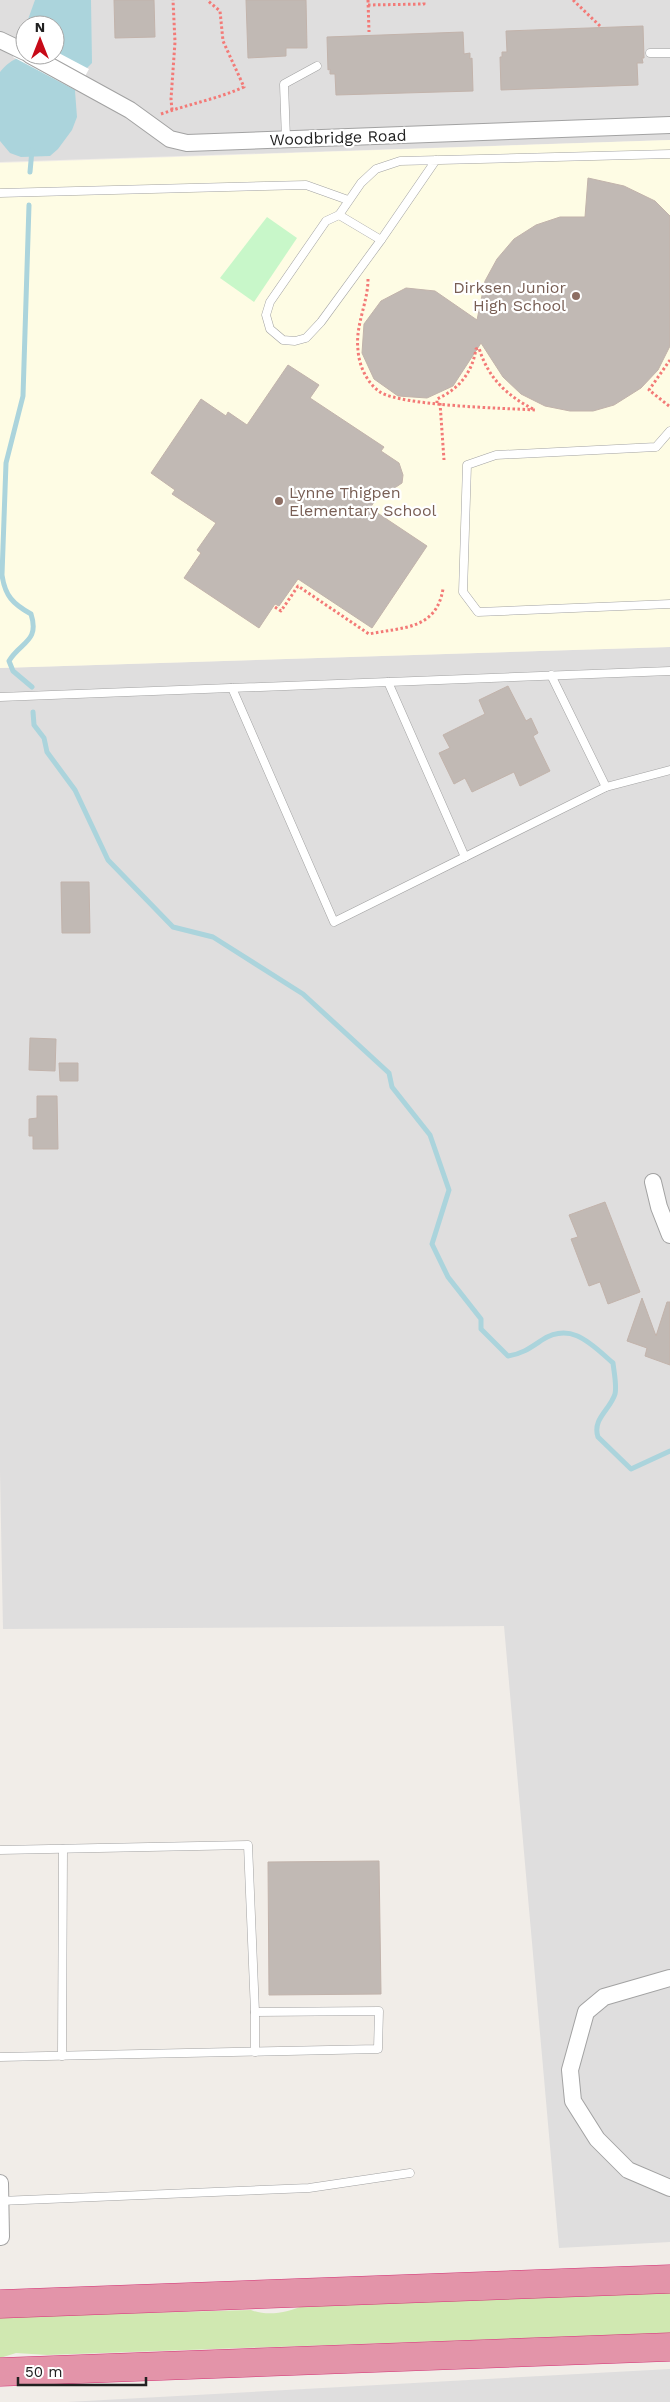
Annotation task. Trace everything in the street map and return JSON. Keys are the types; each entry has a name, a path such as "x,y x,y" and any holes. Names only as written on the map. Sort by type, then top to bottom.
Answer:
{"highway":[{"path":"1,2304 670,2279"},
{"path":"0,2372 670,2347"}],"street":[{"path":"0,40 15,48"},
{"name":"Woodbridge Road","path":"49,65 130,110 170,139 187,143 670,125"},
{"path":"654,1182 659,1207 670,1235"},
{"path":"670,1978 604,1997 586,2012 570,2070 573,2101 597,2139 628,2170 670,2188"},
{"path":"0,2183 1,2237"}],"lane":[{"path":"650,53 670,53"},
{"path":"286,139 284,84 317,66"},
{"path":"436,160 381,240 321,322 306,338 295,341 284,340 270,329 266,315 270,302 326,221 339,215 360,183 376,169 400,161 436,160 670,154"},
{"path":"0,193 306,185 348,200"},
{"path":"339,215 381,240"},
{"path":"670,431 656,447 496,456 467,465 462,592 478,612 670,604"},
{"path":"0,697 670,671"},
{"path":"551,675 606,787"},
{"path":"388,682 465,857"},
{"path":"232,688 334,922 606,787 670,770"},
{"path":"0,1850 248,1845 255,2052"},
{"path":"62,2056 63,1849"},
{"path":"0,2057 378,2049 379,2011 255,2012"},
{"path":"0,2201 309,2188 410,2173"}],"path":[{"path":"172,110 175,42 173,0"},
{"path":"160,114 193,102 220,98 244,87 223,41 220,11 207,0"},
{"path":"368,0 369,32"},
{"path":"368,5 424,4 424,0"},
{"path":"573,0 600,26"},
{"path":"368,275 358,333 359,360 365,374 380,392 394,398 439,403 535,410 517,401 500,386 486,368 479,348 476,349 470,371 462,382 452,391 437,399 439,403 444,460"},
{"path":"668,406 649,390 670,360"},
{"path":"275,607 281,611 298,586 370,634 417,624 428,619 441,602 443,589"}],"shaded area":[{"path":"0,0 670,0 670,140 0,162"},
{"path":"670,140 670,647 0,668 0,163"},
{"path":"670,647 670,2242 559,2248 504,1626 3,1629 0,1472 0,668"},
{"path":"670,2369 670,2402 67,2402"}],"green space":[{"path":"267,217 297,238 254,302 220,278"},
{"path":"670,2292 670,2333 47,2355 16,2353 0,2358 0,2317 251,2310 272,2313 285,2312 305,2305"}],"water":[{"path":"35,0 91,0 92,63 87,68 75,91 77,117 72,130 58,149 50,156 21,157 10,153 0,141 0,72 15,60 15,65 65,65 65,15 30,15"}],"pier":[{"path":"65,56 89,69 77,91 28,65 65,65"}],"building":[{"path":"114,0 154,0 155,37 115,38"},
{"path":"246,0 306,0 307,48 286,48 286,56 248,58"},
{"path":"643,26 644,58 642,58 643,63 637,63 638,85 501,90 500,57 502,57 502,52 507,52 506,31"},
{"path":"463,32 464,54 470,53 470,59 472,58 473,91 336,95 335,74 330,74 330,69 328,70 327,37"},
{"name":"Dirksen Junior High School","path":"588,178 624,186 655,201 670,216 670,346 658,370 641,388 614,405 593,411 570,411 545,406 521,394 503,377 481,343 453,386 427,398 398,396 374,379 362,353 364,324 381,301 406,288 435,291 477,320 485,281 497,259 514,239 536,225 560,217 585,217"},
{"name":"Lynne Thigpen Elementary School","path":"288,365 319,385 310,398 384,447 381,451 399,463 403,475 402,483 393,489 383,489 370,508 427,546 372,628 298,579 279,606 275,604 259,628 184,578 201,553 197,550 216,523 172,494 175,490 151,473 201,399 226,416 228,412 247,425"},
{"path":"508,686 526,721 531,718 538,733 533,736 550,771 520,786 514,772 472,792 465,778 454,784 439,753 450,748 443,735 485,714 479,700"},
{"path":"61,882 89,882 90,933 62,933"},
{"path":"30,1038 56,1039 55,1071 29,1070"},
{"path":"59,1063 78,1063 78,1081 60,1081"},
{"path":"37,1096 57,1096 58,1149 33,1149 33,1136 29,1136 29,1119 37,1118"},
{"path":"605,1202 640,1292 608,1304 600,1282 589,1286 571,1239 578,1237 569,1215"},
{"path":"642,1298 656,1336 667,1302 670,1302 670,1365 645,1356 647,1348 627,1341"},
{"path":"379,1861 381,1994 269,1995 268,1862"}],"waterway":[{"path":"30,172 32,150"},
{"path":"29,205 23,396 6,463 2,575 5,589 11,599 19,607 31,614 33,623 31,636 9,661 13,671 32,687"},
{"path":"33,712 34,725 44,738 47,752 75,790 108,860 173,927 213,937 303,994 389,1073 392,1087 430,1135 449,1190 432,1244 448,1277 481,1319 481,1329 508,1356 522,1352 553,1335 563,1333 572,1334 589,1343 613,1363 616,1387 613,1400 597,1425 598,1437 631,1469 670,1451"}],"place":[{"name":"Dirksen Junior High School","path":"576,296"},
{"name":"Lynne Thigpen Elementary School","path":"279,501"}]}
